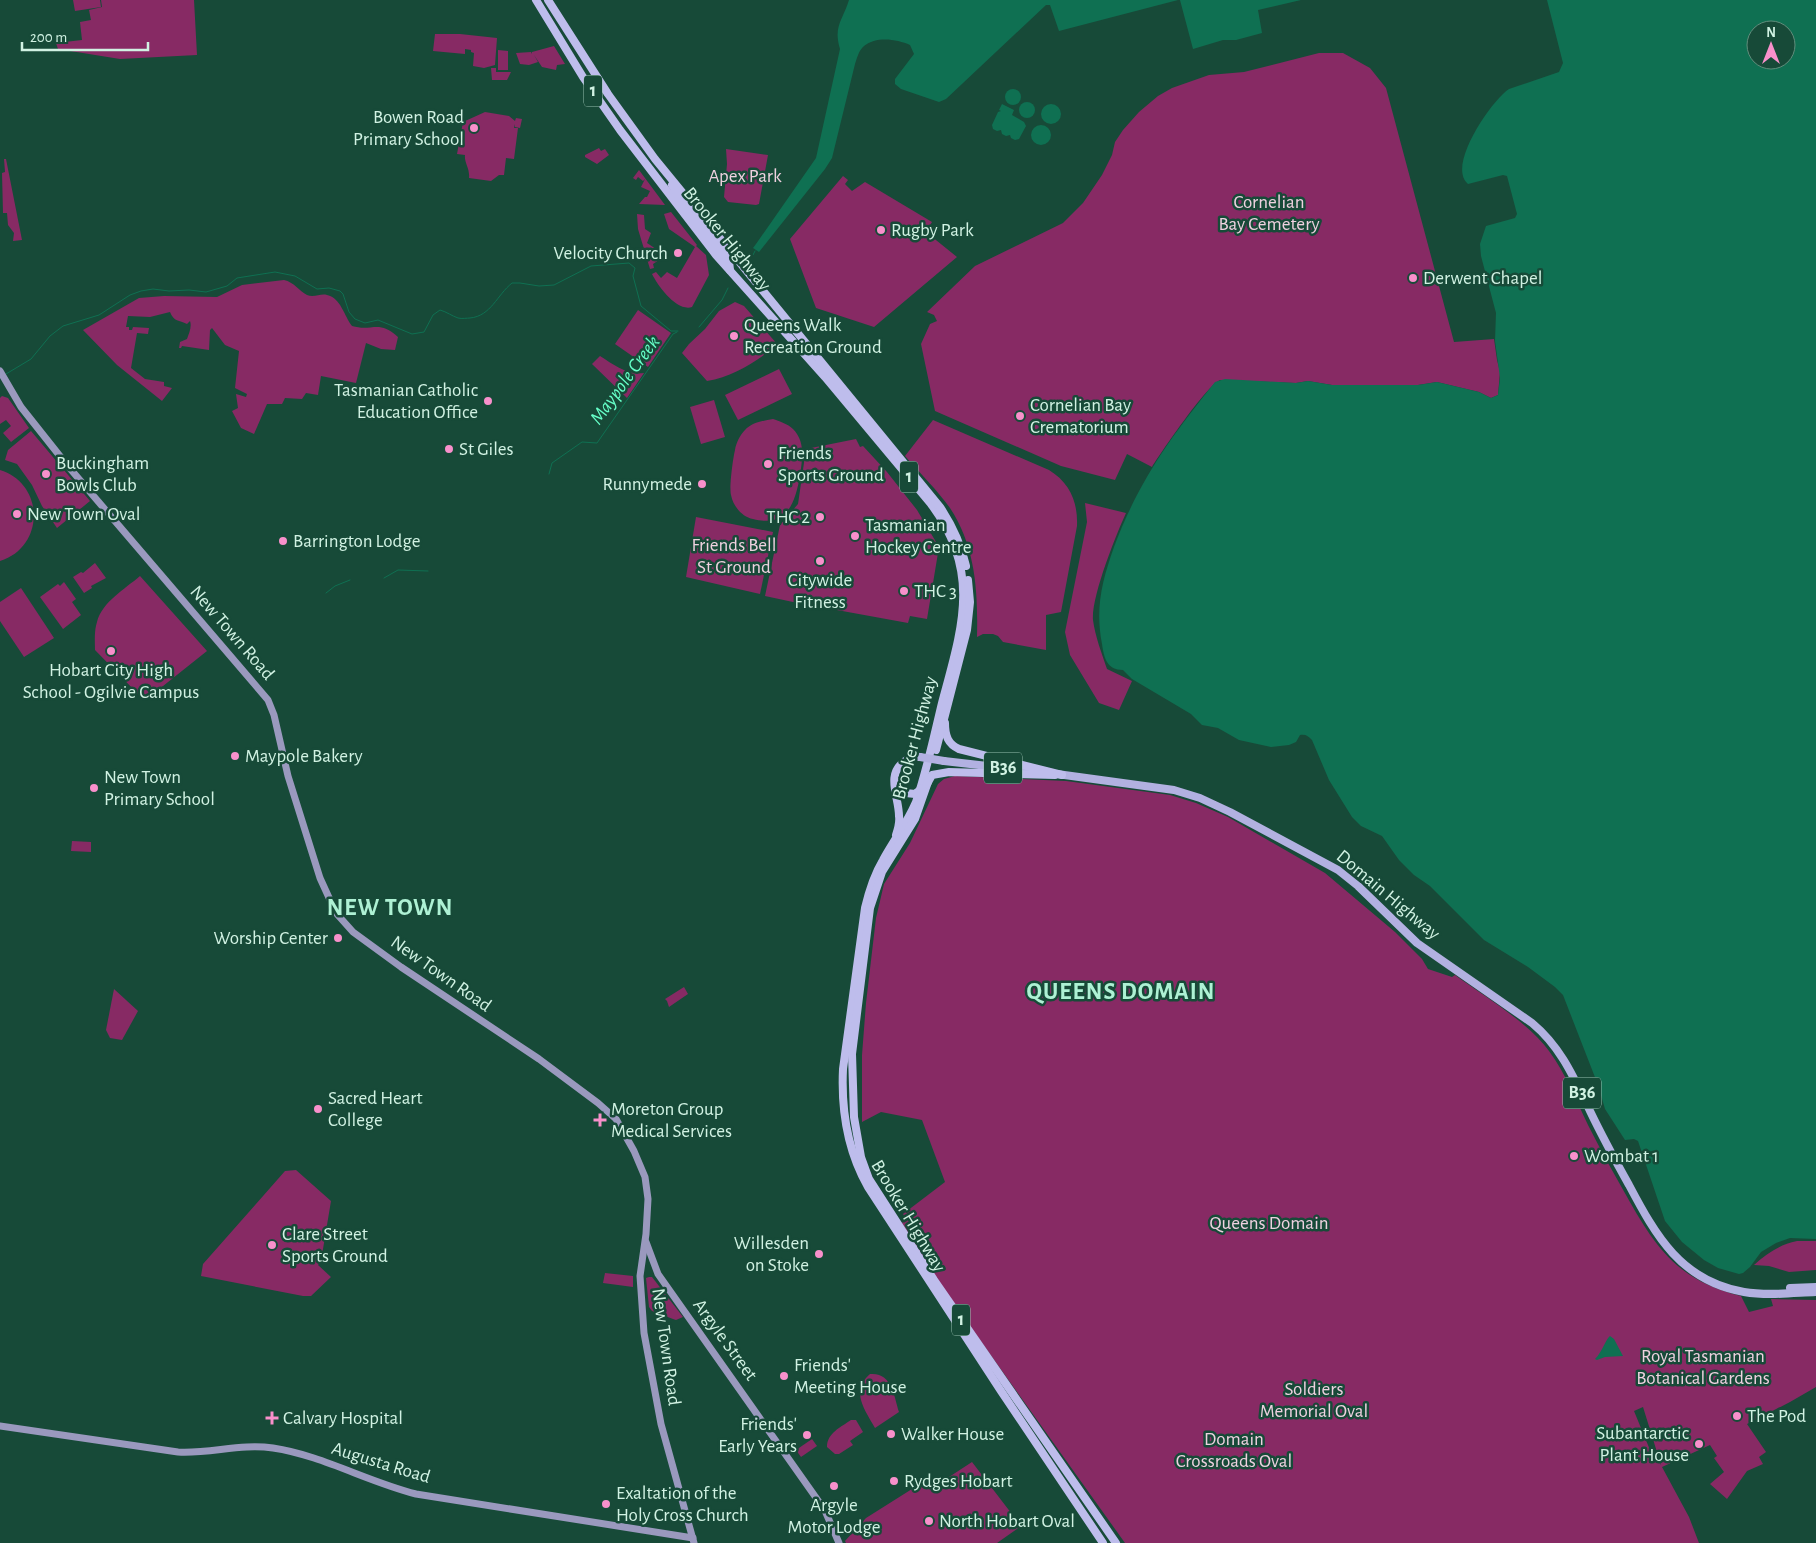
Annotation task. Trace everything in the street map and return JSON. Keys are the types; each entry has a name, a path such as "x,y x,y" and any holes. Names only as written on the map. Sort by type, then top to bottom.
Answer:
{"highway":[{"name":"Brooker Highway","path":"536,0 584,77 615,122 716,255 814,365 942,519 958,556 964,587 960,645"},
{"name":"Brooker Highway","path":"548,0 608,94 665,173 940,507 960,544 968,574 968,620 960,645 927,784 915,819 882,872 874,894 868,921 853,1040 852,1079 854,1117 858,1144 869,1179 934,1280 1116,1543"},
{"name":"Brooker Highway","path":"665,173 678,197 730,260 730,270"},
{"name":"Brooker Highway","path":"953,675 921,789 911,815 887,852 872,882 864,908 844,1070 843,1110 850,1144 868,1187 1001,1391 1104,1543"},
{"path":"947,706 945,732 949,742 954,747 959,750 1062,775"},
{"path":"920,757 905,764 899,771 897,781 899,789 906,793 915,794 921,789"},
{"path":"887,852 897,833 899,824 894,776 900,765 906,760 920,757"},
{"path":"927,784 932,775 943,773 1062,775"},
{"path":"843,1110 849,1104 852,1079"}],"main road":[{"name":"New Town Road","path":"0,371 35,425 67,466 268,700 274,714 288,776 322,886 336,913 353,932 401,967 539,1059 592,1098 612,1115 626,1135 639,1161 648,1199 640,1276 643,1326 655,1398 689,1524 691,1541"},
{"name":"Domain Highway","path":"920,757 1158,787 1200,798 1322,860 1348,877 1417,943 1525,1018 1548,1037 1566,1062 1603,1138 1650,1224 1672,1254 1705,1279 1718,1285 1744,1292 1763,1294 1816,1292"},
{"name":"Argyle Street","path":"645,1239 658,1274 824,1509 839,1543"},
{"name":"Argyle Street","path":"642,1263 658,1274"},
{"name":"Domain Highway","path":"1694,1271 1719,1282 1744,1288 1763,1290 1816,1287"},
{"path":"640,1276 648,1273 658,1274"},
{"name":"Augusta Road","path":"0,1426 184,1453 256,1446 275,1448 295,1452 416,1494 673,1535"},
{"path":"673,1535 684,1532 689,1524"},
{"path":"673,1535 691,1541"}],"green space":[{"path":"73,0 100,0 101,7 75,11"},
{"path":"101,0 194,0 197,55 120,59 58,49 56,43 82,40 80,22 91,20 89,10 102,7"},
{"path":"435,34 460,34 497,38 495,65 484,68 473,66 474,53 471,50 465,49 465,54 433,51"},
{"path":"554,46 565,64 557,65 556,70 542,67 534,55 538,62 529,65 520,64 516,53 531,52 532,54 532,52"},
{"path":"498,50 508,51 508,70 498,70"},
{"name":"Cornelian Bay Cemetery","path":"1319,53 1343,53 1370,68 1386,88 1454,342 1494,339 1500,372 1498,395 1491,398 1479,392 1437,382 1418,385 1382,386 1332,385 1308,381 1296,383 1220,380 1205,393 1152,467 1127,454 1115,480 1061,466 935,411 921,344 930,324 937,321 934,315 927,312 975,266 1063,223 1083,203 1102,175 1112,155 1115,142 1139,112 1158,96 1172,88 1209,75 1244,72"},
{"path":"491,68 496,68 496,72 511,72 507,80 492,80"},
{"path":"485,112 509,116 515,121 516,118 522,119 520,128 515,127 515,124 514,128 518,128 514,159 506,158 504,175 499,175 491,181 469,178 465,155 457,154 463,122"},
{"path":"599,148 601,151 605,149 609,155 597,164 585,157 585,155"},
{"name":"Apex Park","path":"726,149 768,155 759,204 728,202 724,197 727,164"},
{"path":"4,159 6,159 22,240 13,241 14,233 8,225 7,213 3,213 2,173 5,172"},
{"path":"639,170 665,205 639,204 647,197 650,191 641,187 645,179 643,181 638,177 636,180 633,178"},
{"path":"843,176 848,180 845,184 852,191 865,182 932,222 926,232 957,257 874,327 816,308 790,239"},
{"path":"671,212 696,246 706,255 709,275 692,307 686,308 674,302 663,291 652,274 656,272 661,278 667,272 677,278 695,247 669,229 664,214"},
{"path":"637,214 644,215 645,229 651,233 647,243 659,251 653,257 659,260 653,264 654,268 650,269 638,229"},
{"path":"284,280 307,295 332,297 339,303 352,326 365,328 380,327 398,337 395,350 381,349 366,343 356,383 321,376 318,395 306,393 302,399 285,398 282,404 267,404 254,434 241,428 232,411 238,408 236,394 246,397 247,394 235,388 239,351 225,345 212,328 210,330 209,350 182,346 179,348 180,342 187,339 190,321 187,324 177,320 173,318 170,312 150,317 128,316 126,327 129,327 129,330 132,330 133,327 149,328 148,334 137,333 131,368 145,379 164,382 164,386 172,388 162,401 117,365 83,330 139,298 164,296 217,297 242,285"},
{"name":"Queens Walk Recreation Ground","path":"735,302 744,306 778,345 736,372 707,381 682,353 719,311"},
{"path":"638,310 671,333 648,367 615,344"},
{"path":"600,356 626,371 644,373 627,398 592,364"},
{"path":"779,369 792,394 738,420 725,395"},
{"path":"2,396 8,398 29,428 11,442 3,433 11,426 6,420 0,424 0,398"},
{"path":"714,400 725,437 701,444 690,407"},
{"name":"Friends Sports Ground","path":"773,419 789,426 797,434 800,440 802,458 798,486 792,504 781,516 774,520 765,521 749,518 739,510 731,495 731,480 733,459 741,434 754,424"},
{"path":"933,420 1049,470 1062,481 1071,494 1076,509 1077,526 1061,612 1046,615 1046,650 1003,642 998,636 993,634 983,634 977,637 976,587 974,571 965,538 950,508 905,456"},
{"name":"Buckingham Bowls Club","path":"31,431 90,501 57,528 42,506 32,485 17,464 5,460 8,450"},
{"name":"Tasmanian Hockey Centre","path":"856,439 860,447 863,446 887,472 917,510 939,547 927,619 910,616 908,623 765,596 780,525 798,504 806,449"},
{"name":"New Town Oval","path":"0,470 15,477 25,488 32,501 34,516 32,530 25,543 15,554 0,561"},
{"path":"1085,503 1126,513 1100,582 1093,610 1097,639 1107,669 1132,681 1119,710 1099,703 1070,655 1065,632 1087,522"},
{"name":"Friends Bell St Ground","path":"696,517 773,532 760,594 686,577"},
{"path":"95,563 106,578 91,586 92,588 84,593 73,577 81,572 83,573"},
{"path":"140,576 207,651 148,698 139,695 95,650 95,629 104,608 115,596"},
{"path":"64,582 76,599 72,602 81,615 63,629 40,597"},
{"path":"21,588 54,638 24,657 0,621 0,602"},
{"name":"Queens Domain","path":"955,776 1066,781 1170,795 1196,803 1228,817 1325,873 1395,932 1422,959 1428,969 1452,977 1455,975 1518,1020 1540,1040 1561,1069 1597,1143 1637,1214 1659,1247 1671,1260 1685,1272 1701,1281 1719,1290 1741,1296 1749,1312 1773,1306 1771,1299 1816,1300 1816,1387 1747,1424 1766,1452 1759,1457 1763,1464 1747,1471 1727,1499 1710,1484 1724,1472 1714,1458 1717,1456 1710,1445 1662,1467 1689,1517 1699,1543 1125,1543 937,1280 902,1223 906,1219 903,1214 945,1182 922,1120 881,1112 862,1122 862,1055 866,1003 876,918 884,884 910,843 938,784 944,779","holes":["1643,1407 1661,1465 1650,1450 1634,1411"]},
{"path":"72,841 91,842 91,852 71,851"},
{"path":"684,987 688,994 669,1007 665,999"},
{"path":"114,989 138,1011 122,1040 110,1038 106,1030"},
{"name":"Clare Street Sports Ground","path":"296,1170 331,1201 321,1261 318,1265 331,1277 311,1296 303,1296 201,1276 203,1264 285,1171"},
{"path":"1797,1241 1816,1241 1816,1270 1789,1272 1769,1266 1754,1265 1774,1250"},
{"path":"605,1273 633,1276 633,1287 603,1283"},
{"path":"652,1277 683,1317 676,1320 652,1311 649,1307 646,1278"},
{"path":"870,1374 877,1374 888,1381 899,1412 875,1428 861,1401 860,1394 864,1380"},
{"path":"851,1420 856,1420 863,1432 850,1441 853,1445 839,1454 835,1454 827,1447 829,1438 835,1431"},
{"path":"812,1439 817,1446 801,1457 796,1450"},
{"name":"North Hobart Oval","path":"972,1462 1021,1526 997,1543 846,1543 845,1541 866,1518 912,1489 931,1485 949,1477"}],"shaded area":[{"path":"849,0 1178,0 1059,31 1050,5 1046,5 946,99 939,102 901,89 895,84 895,79 914,54 910,45 899,41 880,40 864,46 858,54 855,64 832,158 759,252 753,248 816,158 840,49 838,29"},
{"path":"1180,0 1301,0 1258,10 1262,33 1236,40 1223,40 1193,49"},
{"path":"1547,0 1816,0 1816,1239 1790,1238 1776,1243 1761,1252 1750,1267 1739,1274 1718,1268 1704,1260 1682,1242 1665,1221 1638,1141 1634,1139 1625,1140 1605,1109 1598,1085 1563,995 1528,967 1484,940 1430,886 1414,875 1399,860 1382,836 1361,826 1352,817 1329,780 1312,740 1307,736 1300,735 1296,742 1289,745 1271,747 1239,740 1218,728 1202,725 1191,714 1132,679 1123,670 1113,668 1107,662 1104,654 1100,631 1101,595 1106,571 1134,501 1157,460 1215,382 1225,379 1296,383 1308,381 1332,385 1418,385 1437,382 1479,392 1491,398 1498,395 1500,378 1495,341 1496,313 1481,256 1480,244 1486,226 1515,218 1517,214 1507,176 1503,175 1468,184 1463,175 1463,163 1474,134 1492,106 1501,96 1509,89 1559,72 1563,63"},
{"path":"1010,89 1016,89 1021,94 1019,103 1010,105 1005,100 1005,94"},
{"path":"1024,102 1030,102 1035,107 1033,116 1024,118 1019,113 1019,107"},
{"path":"1002,104 1014,110 1012,115 1024,122 1026,126 1019,139 1015,140 1010,135 1002,134 1001,130 993,129 992,125 998,112 1001,111 999,110"},
{"path":"1051,104 1058,107 1061,114 1058,121 1051,124 1044,121 1041,114 1044,107"},
{"path":"1041,125 1048,128 1051,135 1048,142 1041,145 1034,142 1031,135 1034,128"},
{"path":"1610,1336 1614,1339 1623,1356 1595,1359 1600,1353"}],"waterway":[{"path":"753,255 755,251"},
{"path":"6,374 31,359 50,336 63,326 99,315 130,295 153,289 206,292 227,286 237,278 275,272 295,276 317,289 329,288 340,291 343,294 349,312 355,319 365,323 378,320 412,334 424,332 433,315 440,310 461,318 470,318 483,313 489,309 512,283 539,286 554,285 591,266 629,263 635,268 633,276 641,306 671,331 678,331"},
{"path":"699,327 722,300 728,288"},
{"name":"Maypole Creek","path":"549,474 552,463 582,442 597,443 673,334 677,332"},
{"name":"Maypole Creek","path":"384,578 398,570 428,571"},
{"name":"Maypole Creek","path":"326,593 335,586 350,580"}],"place":[{"name":"Bowen Road Primary School","path":"474,128"},
{"name":"Rugby Park","path":"881,230"},
{"name":"Velocity Church","path":"678,253"},
{"name":"Derwent Chapel","path":"1413,278"},
{"name":"Queens Walk Recreation Ground","path":"734,336"},
{"name":"Tasmanian Catholic Education Office","path":"488,401"},
{"name":"Cornelian Bay Crematorium","path":"1020,416"},
{"name":"St Giles","path":"449,449"},
{"name":"Friends Sports Ground","path":"768,464"},
{"name":"Buckingham Bowls Club","path":"46,474"},
{"name":"Runnymede","path":"702,484"},
{"name":"New Town Oval","path":"17,514"},
{"name":"THC 2","path":"820,517"},
{"name":"Tasmanian Hockey Centre","path":"855,536"},
{"name":"Barrington Lodge","path":"283,541"},
{"name":"Citywide Fitness","path":"820,561"},
{"name":"THC 3","path":"904,591"},
{"name":"Hobart City High School - Ogilvie Campus","path":"111,651"},
{"name":"Maypole Bakery","path":"235,756"},
{"name":"New Town Primary School","path":"94,788"},
{"name":"Worship Center","path":"338,938"},
{"name":"Sacred Heart College","path":"318,1109"},
{"name":"Moreton Group Medical Services","path":"600,1120"},
{"name":"Wombat 1","path":"1574,1156"},
{"name":"Clare Street Sports Ground","path":"272,1245"},
{"name":"Willesden on Stoke","path":"819,1254"},
{"name":"Friends' Meeting House","path":"784,1376"},
{"name":"The Pod","path":"1737,1416"},
{"name":"Calvary Hospital","path":"272,1418"},
{"name":"Walker House","path":"891,1434"},
{"name":"Friends' Early Years","path":"807,1435"},
{"name":"Subantarctic Plant House","path":"1699,1444"},
{"name":"Rydges Hobart","path":"894,1481"},
{"name":"Argyle Motor Lodge","path":"834,1486"},
{"name":"Exaltation of the Holy Cross Church","path":"606,1504"},
{"name":"North Hobart Oval","path":"929,1521"}],"district":[{"name":"NEW TOWN","path":"390,908"},
{"name":"QUEENS DOMAIN","path":"1121,992"}],"park label":[{"name":"Royal Tasmanian Botanical Gardens","path":"1703,1367"},
{"name":"Soldiers Memorial Oval","path":"1314,1400"},
{"name":"Domain Crossroads Oval","path":"1234,1450"}]}
